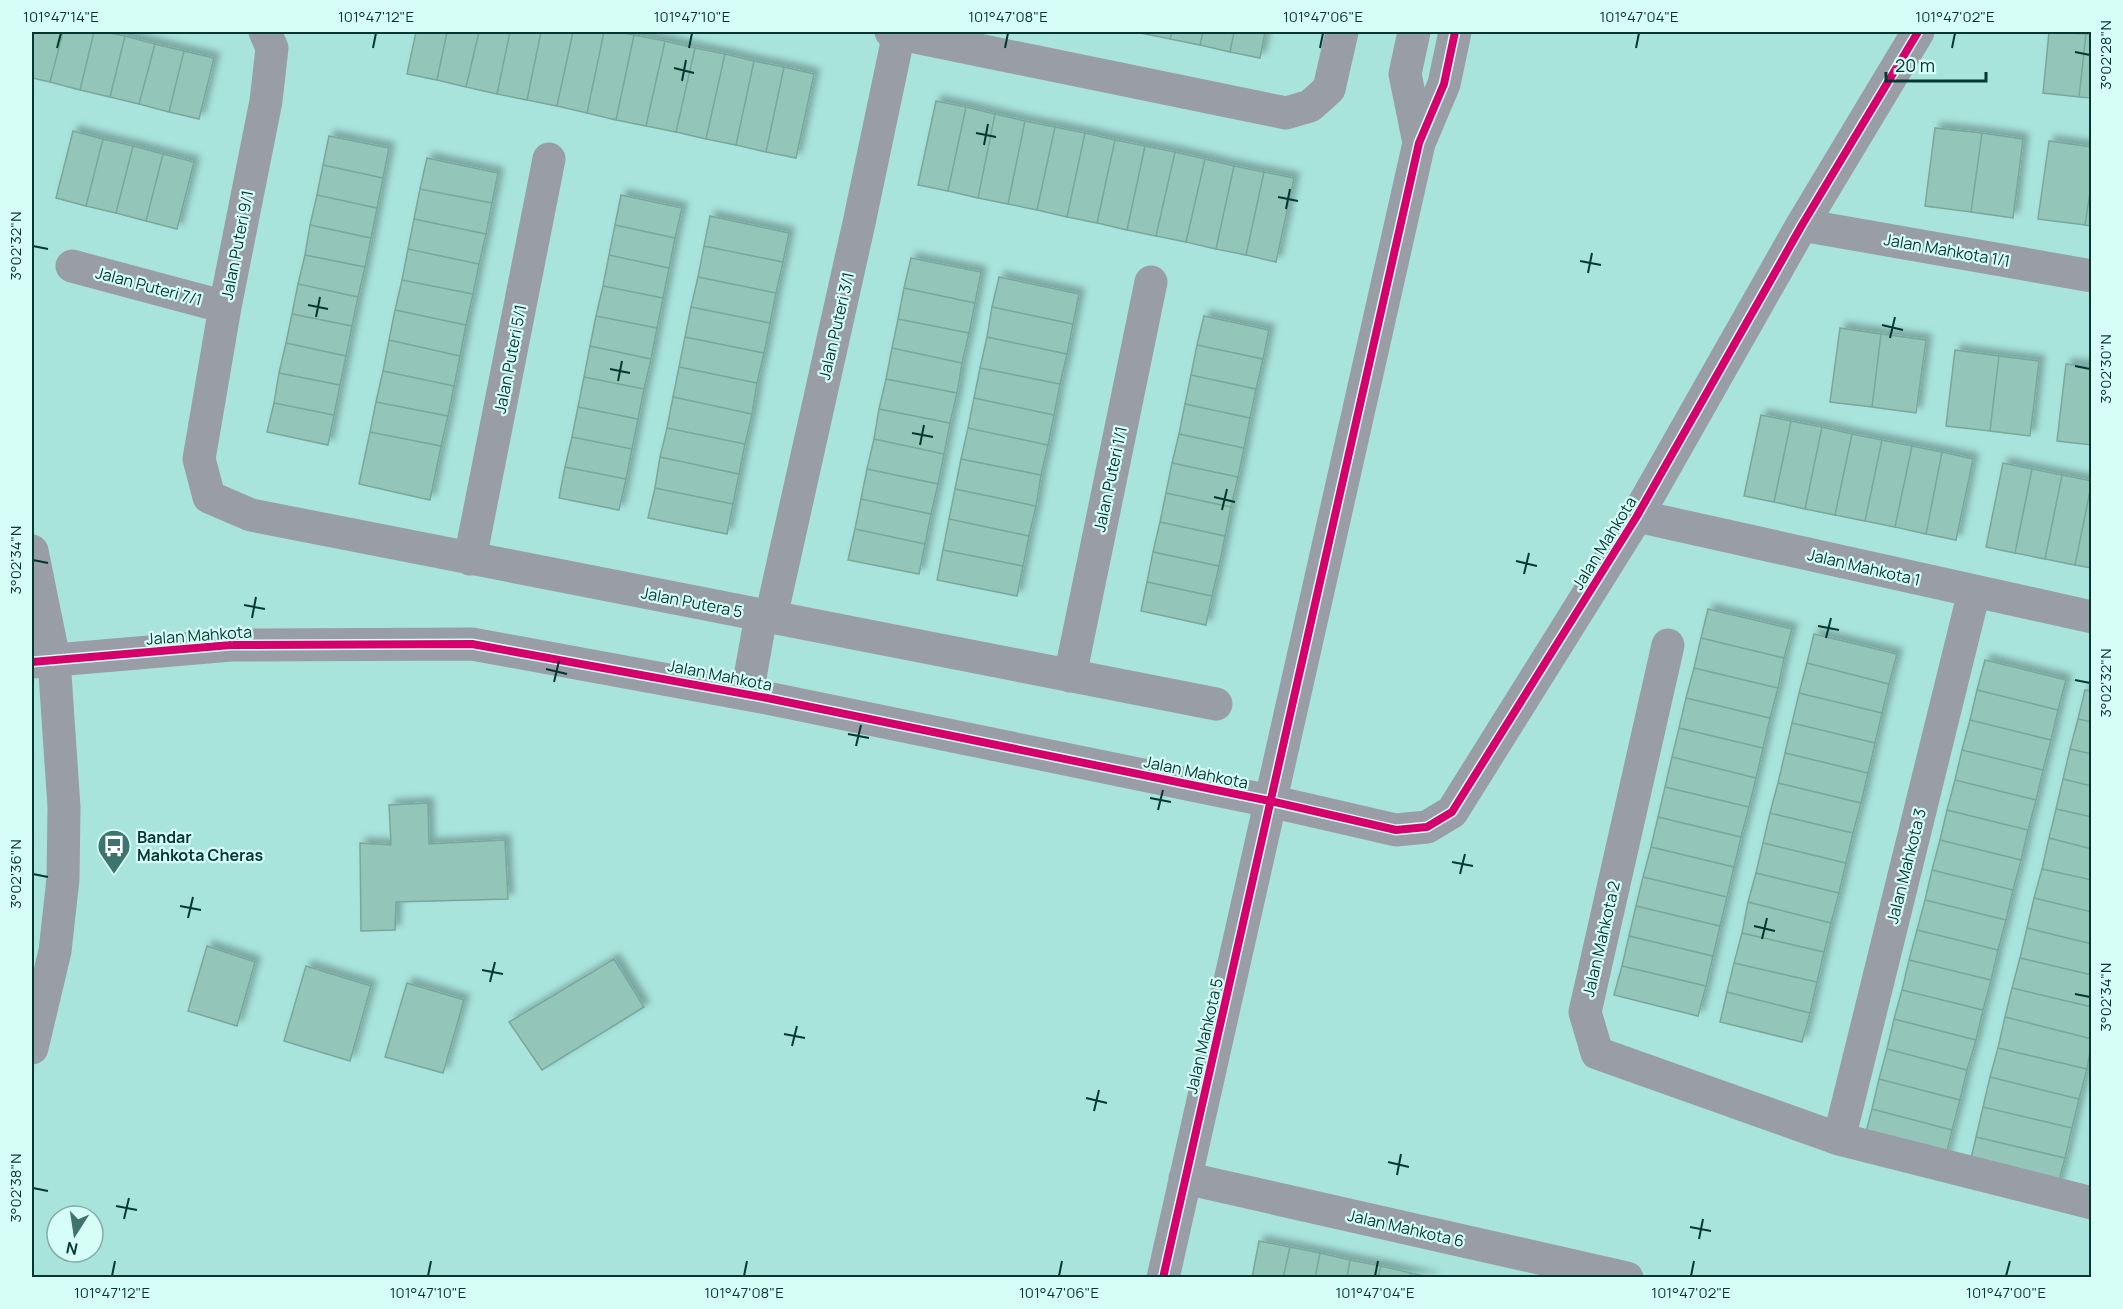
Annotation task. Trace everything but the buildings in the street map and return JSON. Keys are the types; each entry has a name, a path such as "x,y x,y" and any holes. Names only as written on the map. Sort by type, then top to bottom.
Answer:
{"street":[{"name":"Jalan Puteri 9/1","path":"199,459 225,307 266,100 272,48 265,32"},
{"path":"895,32 1286,113 1310,106 1329,89 1342,32"},
{"name":"Jalan Puteri 3/1","path":"757,696 771,617 856,235 895,32"},
{"path":"1413,32 1405,74 1419,143"},
{"path":"1419,143 1444,84 1455,32"},
{"name":"Jalan Mahkota","path":"43,661 231,645 472,644 757,696 1270,801 1396,830 1427,827 1452,812 1637,516 1802,225 1918,32"},
{"name":"Jalan Mahkota 5","path":"1163,1278 1419,143"},
{"name":"Jalan Puteri 5/1","path":"470,559 549,159"},
{"name":"Jalan Mahkota 1/1","path":"1802,225 2091,276"},
{"name":"Jalan Puteri 7/1","path":"72,266 225,307"},
{"name":"Jalan Puteri 1/1","path":"1070,676 1151,282"},
{"name":"Jalan Putera 5","path":"199,459 209,497 251,515 1216,704"},
{"name":"Jalan Mahkota 1","path":"1637,516 2091,617"},
{"path":"32,551 43,661 64,807 63,879 55,951 32,1048"},
{"name":"Jalan Mahkota 3","path":"1839,1139 1974,592"},
{"name":"Jalan Mahkota 2","path":"1668,645 1585,1012 1597,1053 1839,1139"},
{"path":"1839,1139 2091,1203"},
{"name":"Jalan Mahkota 6","path":"1185,1178 1627,1278"}],"cycle path":[{"path":"1163,1278 1419,143 1444,84 1455,32"},
{"path":"32,662 231,645 472,644 767,698 1270,801 1396,830 1427,827 1452,812 1637,516 1802,225 1918,32"}],"place":[{"name":"Bandar Mahkota Cheras","path":"114,875"}]}
